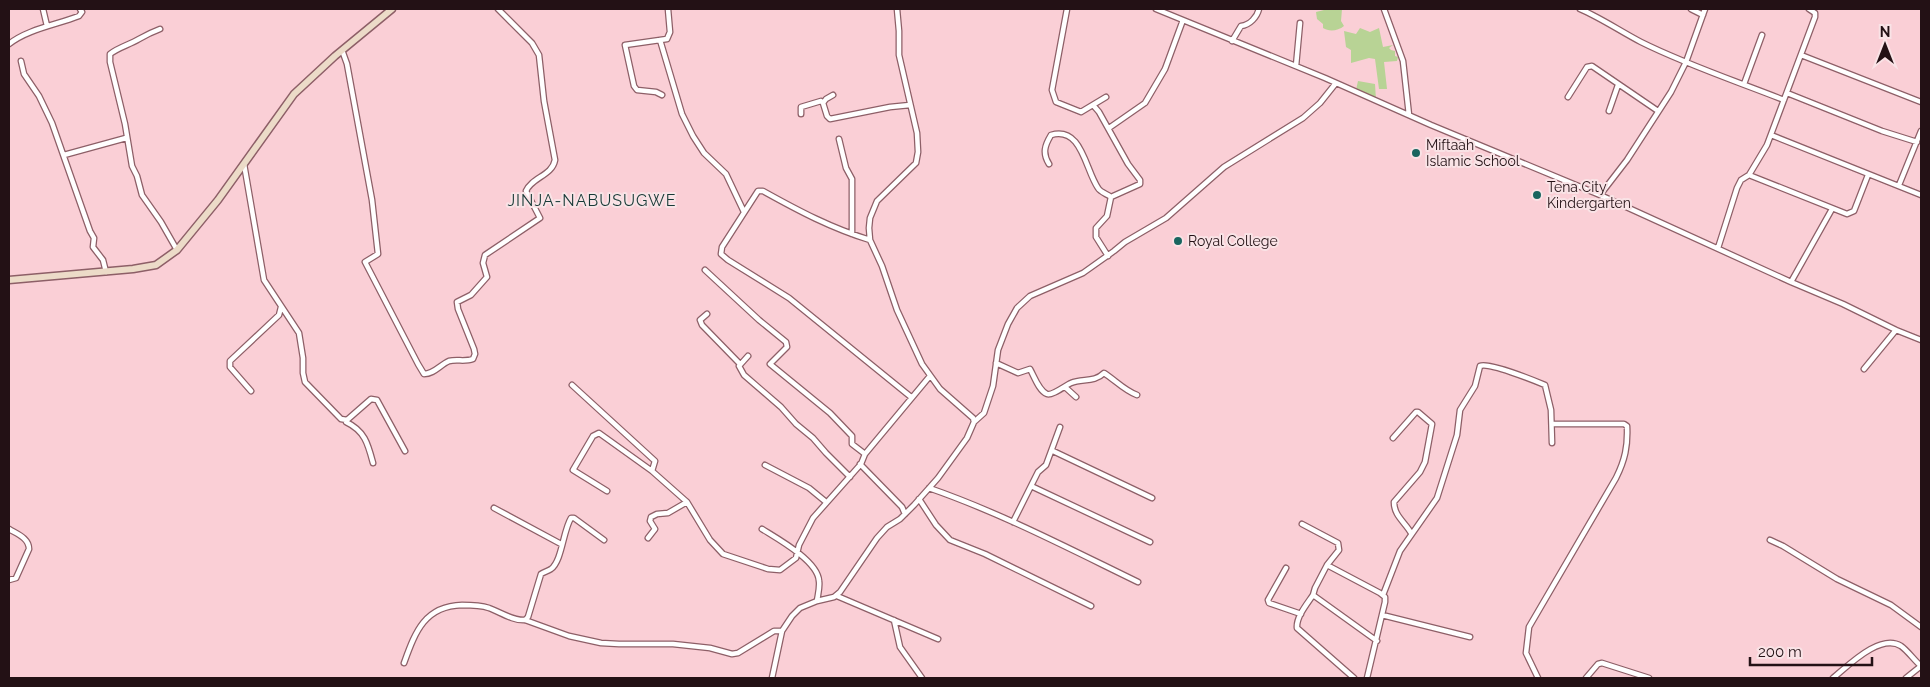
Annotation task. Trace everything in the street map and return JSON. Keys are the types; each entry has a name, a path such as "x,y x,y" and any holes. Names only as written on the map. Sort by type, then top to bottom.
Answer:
{"street":[{"path":"43,9 47,26"},
{"path":"9,44 16,39 47,26 79,16 82,12 80,9"},
{"path":"9,280 106,272 156,264 177,250 218,200 290,98 342,50 392,9"},
{"path":"342,50 347,64 377,237 378,254 365,262 418,364 424,374 430,374 449,362 473,359 474,349 458,309 458,302 472,296 488,277 483,263 485,255 540,218 526,191 528,186 548,173 555,160 544,100 539,55 532,43 498,9"},
{"path":"662,95 656,92 637,90 634,86 625,46 667,39 670,32 668,9"},
{"path":"897,9 900,31 899,55 917,132 918,158 916,163 877,201 870,218 870,240 910,340 930,376 950,398 973,418 974,422"},
{"path":"1067,9 1052,83 1054,97 1060,105 1077,112 1093,106 1106,97"},
{"path":"1156,9 1296,66 1600,195 1921,340"},
{"path":"1232,41 1240,26 1245,26 1251,21 1259,9"},
{"path":"1384,9 1404,61 1409,115"},
{"path":"1580,9 1589,11 1640,41 1686,62 1784,100"},
{"path":"1691,9 1703,15"},
{"path":"1600,195 1638,144 1671,92 1686,62 1705,9"},
{"path":"1718,248 1737,188 1741,180 1749,175 1771,135 1787,93 1815,17 1815,12 1809,9"},
{"path":"1109,128 1146,103 1165,69 1183,20"},
{"path":"1296,66 1300,40 1300,23"},
{"path":"160,29 149,32 138,40 118,48 110,54 110,62 125,124 132,166 138,176 142,195 161,222 177,250"},
{"path":"1744,84 1762,35"},
{"path":"660,40 682,114 689,129 704,153 726,174 744,212"},
{"path":"1801,55 1921,102"},
{"path":"22,61 24,74 34,87 48,112 94,238 93,247 103,260 106,272"},
{"path":"1568,96 1590,66 1599,70 1658,111"},
{"path":"837,596 852,577 877,538 887,527 905,514 929,488 967,438 974,422 984,413 993,386 998,350 1008,324 1018,308 1030,296 1083,273 1125,242 1166,218 1224,167 1303,118 1320,104 1336,83"},
{"path":"1609,111 1618,85"},
{"path":"1787,93 1916,145 1921,150"},
{"path":"823,103 833,95"},
{"path":"800,114 801,106 805,104 821,101 823,103"},
{"path":"823,103 827,116 830,119 910,105"},
{"path":"1048,164 1044,157 1044,152 1051,134 1059,132 1068,134 1081,149 1099,191 1111,197 1140,184 1140,180 1128,164 1109,128 1093,106"},
{"path":"1899,185 1921,131"},
{"path":"1771,135 1921,195"},
{"path":"64,155 126,138"},
{"path":"839,139 846,168 852,179 852,234"},
{"path":"244,163 263,276 267,288 299,334 305,382 336,414 358,428 374,462"},
{"path":"1749,175 1847,214 1852,213 1868,175"},
{"path":"870,240 812,218 763,191 758,191 722,247 722,254 728,260 789,298 911,397"},
{"path":"1108,256 1096,236 1096,228 1107,216 1111,197"},
{"path":"1791,282 1832,209"},
{"path":"706,270 759,320 786,342 787,347 770,364 830,413 852,436 852,444 865,454"},
{"path":"251,391 230,367 230,362 279,315 282,307"},
{"path":"707,314 700,320 702,325 740,364"},
{"path":"1864,369 1896,330"},
{"path":"748,356 740,364 739,369 744,375 781,407 850,476"},
{"path":"996,363 1018,373 1030,369 1041,388 1047,394 1052,394 1069,383 1092,380 1104,373 1129,392 1137,395"},
{"path":"1367,678 1385,602 1383,595 1400,550 1437,498 1457,435 1460,410 1475,386 1480,366 1484,364 1495,369 1513,372 1547,387 1547,400 1551,410 1552,443"},
{"path":"606,491 573,470 593,436 599,433 652,471 687,502 710,540 723,554 768,569 780,570 796,558 813,518 860,464 865,454 930,376"},
{"path":"572,384 656,461 652,471"},
{"path":"1065,386 1076,397"},
{"path":"346,420 351,418 371,399 377,400 405,451"},
{"path":"1393,438 1416,412 1432,424 1425,462 1420,472 1394,502 1397,516 1411,533"},
{"path":"1538,678 1526,653 1529,627 1624,462 1627,430 1627,426 1624,424 1552,424"},
{"path":"1013,522 1038,472 1046,465 1053,451 1054,442 1060,427"},
{"path":"1053,451 1152,498"},
{"path":"860,464 902,507 905,514"},
{"path":"765,465 809,488 826,502"},
{"path":"1031,486 1150,542"},
{"path":"929,488 1013,522 1138,582"},
{"path":"919,499 936,524 950,540 985,554 1091,606"},
{"path":"648,538 655,529 650,521 651,517 657,514 668,513 687,502"},
{"path":"494,508 561,544"},
{"path":"525,620 528,617 539,578 543,572 551,569 558,561 561,544 570,520 573,517 604,540"},
{"path":"1302,524 1339,544 1339,550 1327,565 1313,595 1301,614 1297,628 1354,678"},
{"path":"9,529 28,541 30,545 16,578 9,580"},
{"path":"762,529 797,553 815,569 820,580 817,601"},
{"path":"1770,540 1837,579 1891,605 1921,627"},
{"path":"1327,565 1383,595"},
{"path":"1286,568 1268,600 1269,603 1301,614"},
{"path":"1313,595 1377,641"},
{"path":"772,678 782,631 795,612 817,601 837,596 938,639"},
{"path":"404,663 420,625 426,619 448,607 481,606 518,621 525,620 562,634 602,643 673,644 710,648 732,654 738,653 774,631 782,631"},
{"path":"1382,616 1470,637"},
{"path":"894,620 900,647 922,678"},
{"path":"1833,678 1872,647 1883,644 1901,646 1921,666 1906,678"},
{"path":"1586,678 1598,664 1602,663 1650,678"}],"green space":[{"path":"1328,9 1342,9 1341,21 1344,26 1334,30 1323,28 1323,24 1317,19 1316,12"},
{"path":"1360,28 1370,32 1379,28 1383,47 1393,45 1389,48 1395,51 1395,56 1398,57 1397,61 1384,62 1387,89 1379,89 1375,59 1369,58 1351,63 1351,50 1346,47 1344,31 1356,34"},
{"path":"1358,81 1375,84 1376,100 1356,90"}],"place":[{"name":"Miftaah Islamic School","path":"1416,153"},
{"name":"Tena City Kindergarten","path":"1537,195"},
{"name":"Royal College","path":"1178,241"}],"district":[{"name":"JINJA-NABUSUGWE","path":"592,200"}]}
